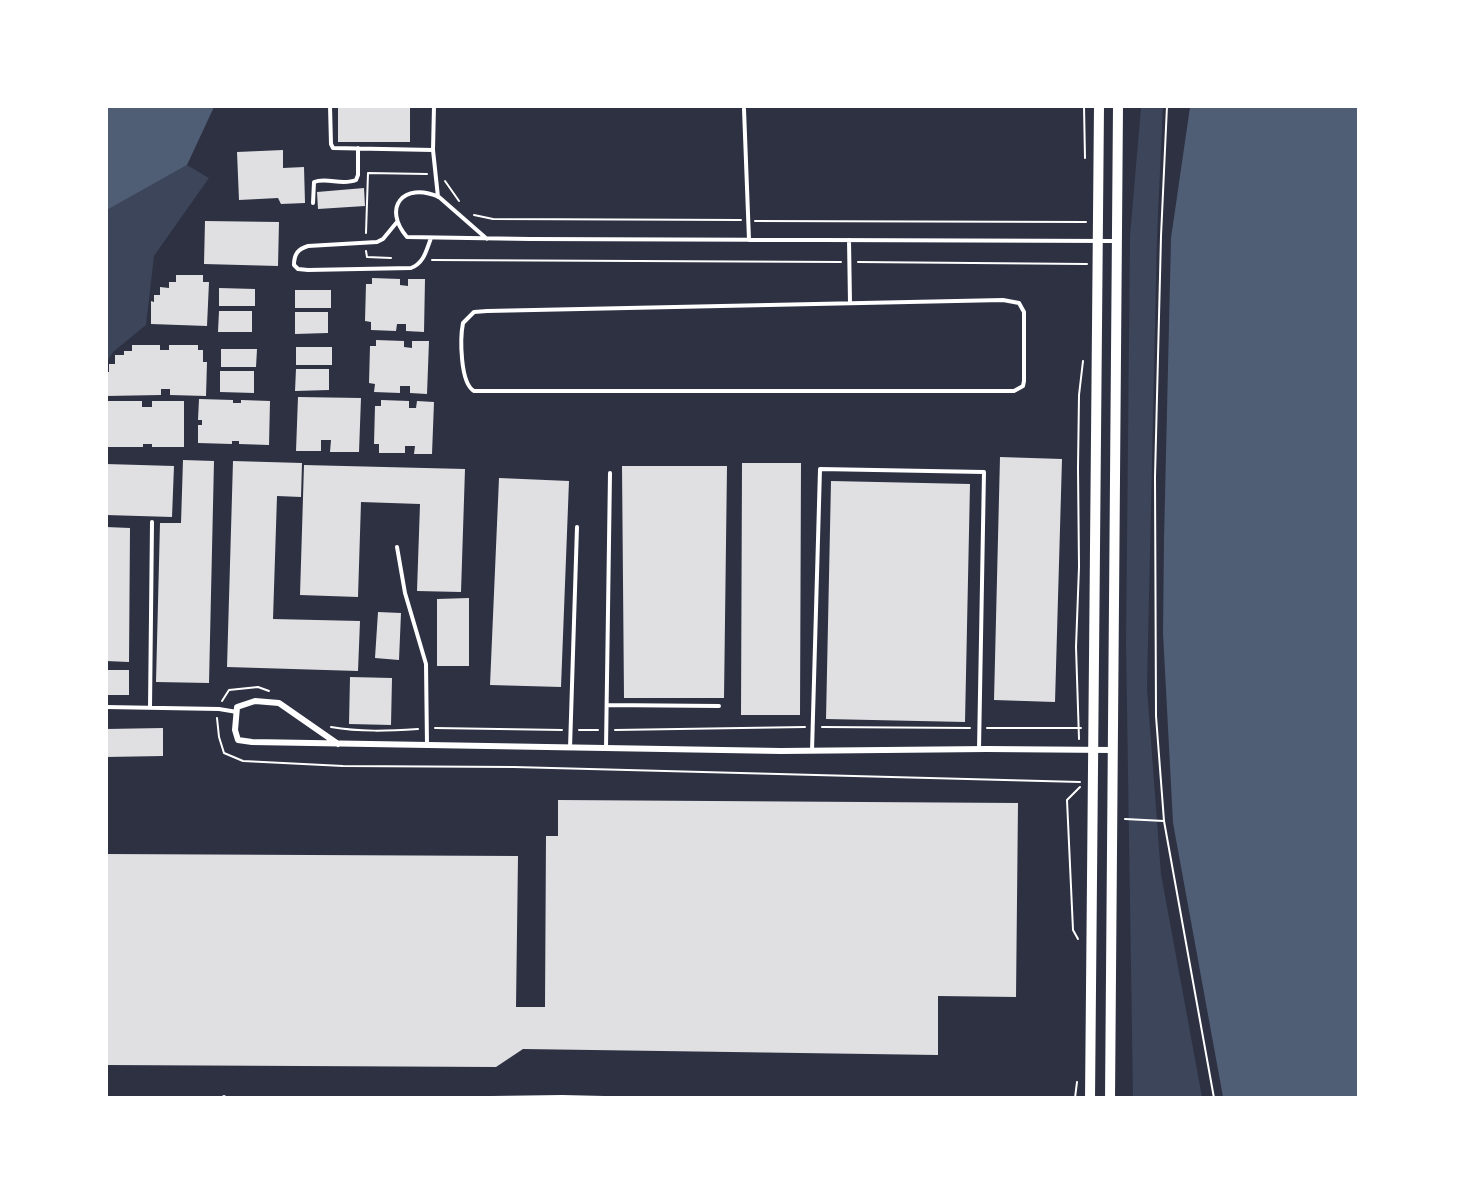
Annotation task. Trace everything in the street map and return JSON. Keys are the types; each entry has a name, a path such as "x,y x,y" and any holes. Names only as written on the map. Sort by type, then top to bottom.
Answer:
{"main road":[{"path":"1090,1098 1099,106"},
{"path":"1110,1098 1111,750 1118,106"}],"street":[{"path":"338,744 279,703 255,701 237,707 235,730 238,740 252,742 338,744 570,748 812,751 1111,750"}],"lane":[{"path":"330,106 333,148 433,150"},
{"path":"434,106 433,150 439,197"},
{"path":"744,109 749,240"},
{"path":"314,203 314,182 320,180 349,183 356,180 358,148"},
{"path":"488,239 439,197 429,193 406,194 400,199 397,222 407,237 488,239 1117,241"},
{"path":"397,222 383,239 377,242 308,246 299,249 294,265 298,270 400,269 419,265 430,238"},
{"path":"849,240 850,303"},
{"path":"1003,300 1019,303 1024,312 1023,386 1014,391 474,391 470,389 464,376 463,323 474,312 850,303 1003,300"},
{"path":"812,751 819,469 984,472 979,749"},
{"path":"606,748 610,473"},
{"path":"150,708 152,522"},
{"path":"570,748 578,527"},
{"path":"397,547 405,593 426,664 427,745"},
{"path":"607,705 719,706"},
{"path":"106,707 219,709 237,712"}],"path":[{"path":"1167,106 1161,224 1155,477 1156,716 1164,821 1214,1098"},
{"path":"400,259 367,257 368,173 442,176 464,206"},
{"path":"470,211 476,216 494,219 1088,222"},
{"path":"422,260 1087,264"},
{"path":"1079,750 1076,647 1079,556 1079,394 1083,359"},
{"path":"268,691 258,687 229,690 217,717 219,737 224,753 243,761 343,766 514,767 1080,782 1080,788 1067,800 1073,930 1081,944"},
{"path":"327,726 349,730 388,731 427,728 607,730 813,727 1092,728"},
{"path":"1111,818 1164,821"},
{"path":"1075,1098 1077,1076"},
{"path":"420,1098 562,1096 647,1098"}],"shaded area":[{"path":"107,106 214,107 187,165 107,210"},
{"path":"1163,106 1157,237 1147,688 1161,874 1202,1097 1133,1098 1126,644 1130,236 1141,107"},
{"path":"1190,107 1358,107 1358,1097 1223,1097 1173,823 1163,633 1171,238"},
{"path":"187,165 209,178 154,256 146,325 113,352 107,362 107,210"}],"building":[{"path":"338,106 410,106 410,142 338,142"},
{"path":"283,150 283,168 304,167 305,203 281,204 278,198 239,200 237,152"},
{"path":"364,188 365,206 318,209 317,192"},
{"path":"205,221 279,222 278,266 204,264"},
{"path":"176,275 203,275 203,282 209,282 207,326 151,324 151,301 154,302 154,295 160,295 160,287 169,288 169,282 176,282"},
{"path":"372,278 400,279 400,285 408,286 408,279 425,279 424,332 406,331 406,324 397,324 396,331 371,330 371,322 365,321 366,284 372,284"},
{"path":"219,288 255,289 255,306 219,306"},
{"path":"295,290 331,290 331,308 295,308"},
{"path":"219,311 252,311 252,332 218,332"},
{"path":"295,312 328,312 328,333 295,334"},
{"path":"376,340 404,341 404,347 412,348 412,341 429,341 427,394 410,393 410,386 400,386 400,393 374,392 375,384 369,383 370,346 376,346"},
{"path":"132,345 160,345 160,350 169,350 169,345 198,345 198,350 203,350 203,362 207,362 206,396 170,395 170,389 161,389 161,395 106,396 106,372 109,372 109,364 115,364 115,355 124,355 124,351 132,351"},
{"path":"296,347 332,347 332,365 296,365"},
{"path":"221,349 257,349 256,367 221,367"},
{"path":"296,369 329,369 329,390 295,391"},
{"path":"220,371 254,371 254,393 220,392"},
{"path":"298,397 361,398 359,452 330,452 331,440 321,440 321,451 296,451"},
{"path":"199,399 233,400 233,403 241,403 241,400 270,401 269,445 239,444 239,441 232,441 232,444 198,443 198,425 202,425 202,420 198,420"},
{"path":"381,400 409,401 409,408 416,408 417,401 434,402 432,454 414,454 415,446 405,446 405,453 379,453 379,444 374,444 375,406 381,406"},
{"path":"106,401 142,401 142,407 152,407 152,401 184,401 184,447 152,447 152,444 143,444 143,447 106,447"},
{"path":"1000,457 1062,459 1055,702 994,700"},
{"path":"183,460 214,461 209,683 156,682 160,523 181,523"},
{"path":"233,461 302,463 301,497 277,496 273,619 360,621 358,671 227,667"},
{"path":"742,463 801,463 800,715 741,715"},
{"path":"106,464 174,466 172,517 106,515"},
{"path":"304,465 465,469 461,592 417,591 420,504 361,502 358,597 300,595"},
{"path":"622,466 727,466 724,698 624,698"},
{"path":"499,478 569,481 561,687 490,685"},
{"path":"831,481 970,484 965,722 826,719"},
{"path":"106,527 130,528 129,662 106,661"},
{"path":"469,598 469,666 437,666 437,599"},
{"path":"378,612 401,613 399,660 375,658"},
{"path":"106,670 129,670 129,695 106,695"},
{"path":"350,677 392,678 391,725 349,724"},
{"path":"163,728 163,756 106,757 106,729"},
{"path":"558,800 1018,803 1016,997 938,996 938,1055 523,1049 496,1067 106,1065 106,854 518,856 516,1007 545,1007 546,836 558,836"}]}
